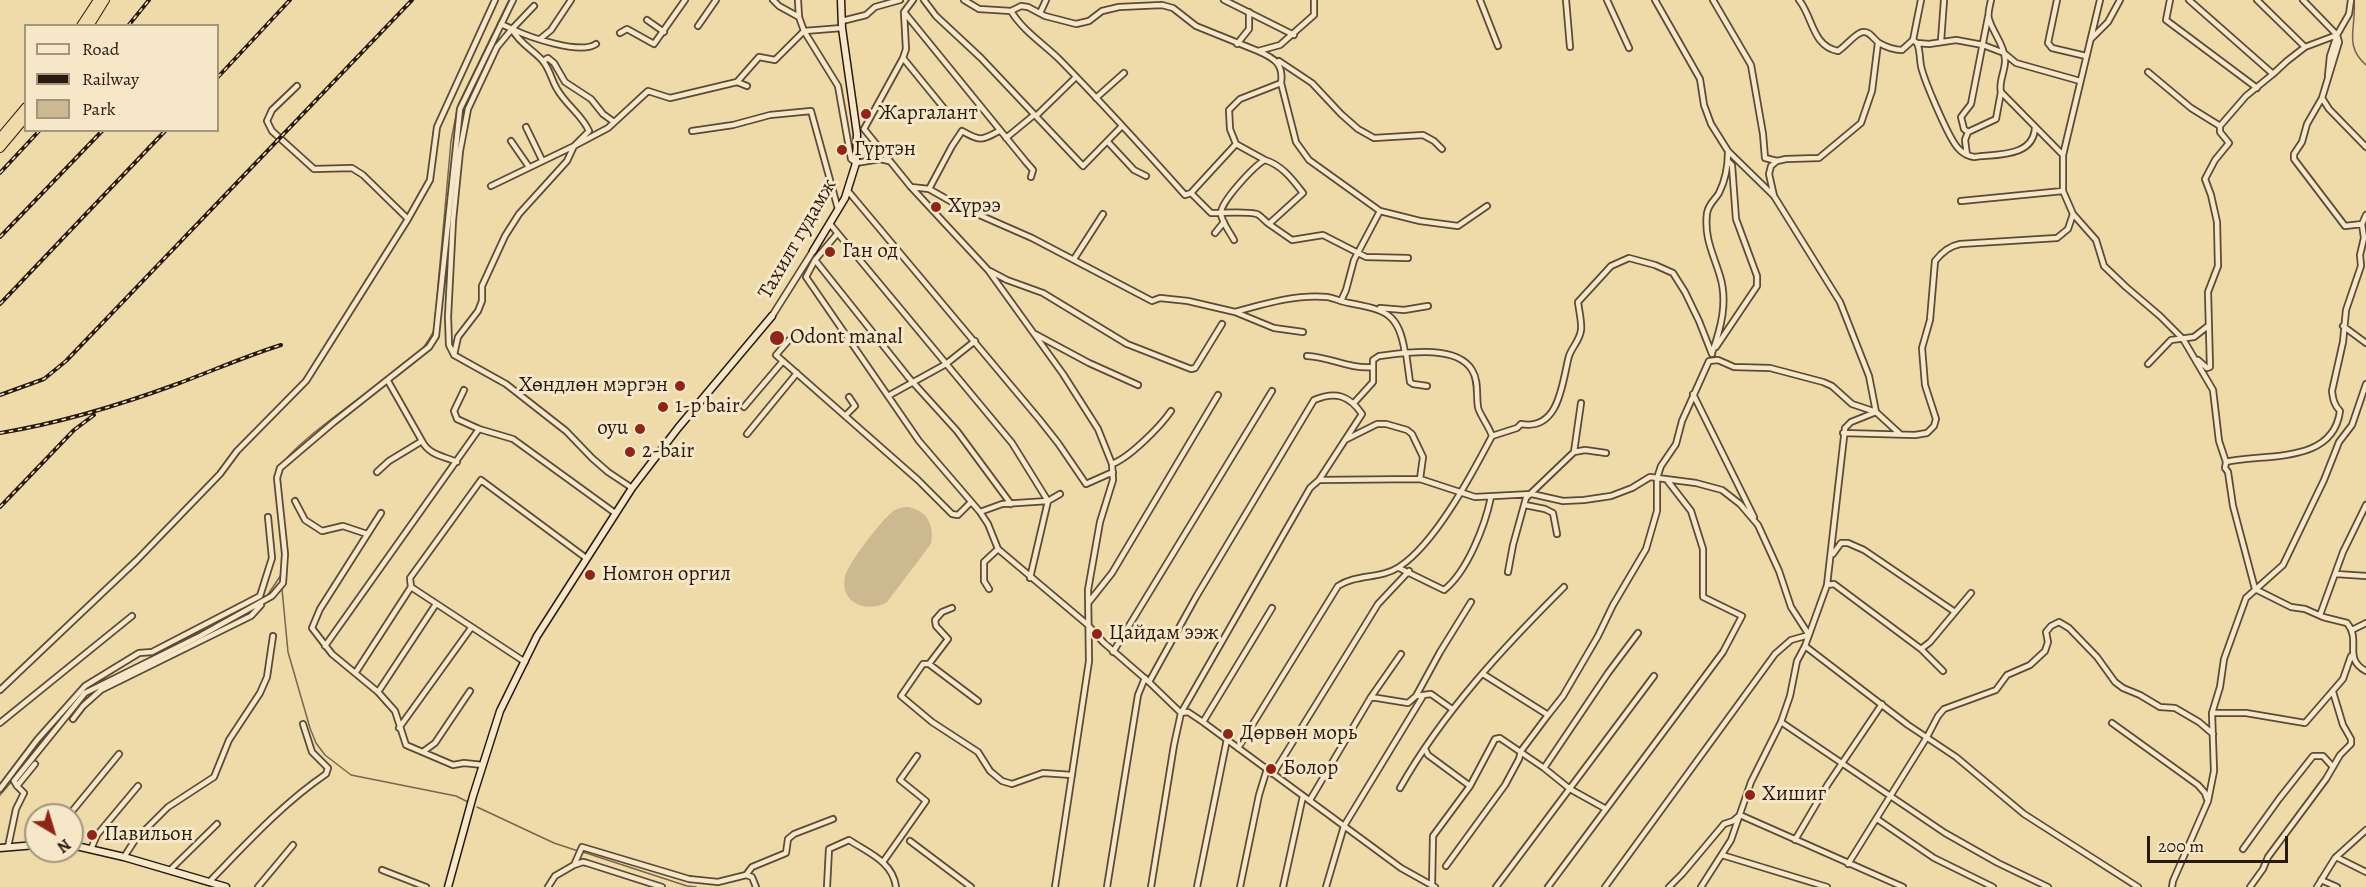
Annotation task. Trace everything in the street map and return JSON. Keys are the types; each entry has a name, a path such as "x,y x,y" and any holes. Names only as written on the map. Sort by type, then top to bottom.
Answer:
{"highway":[{"path":"82,24 98,0"},
{"path":"90,24 105,0"},
{"path":"0,138 24,109"},
{"path":"0,148 24,119"}],"main road":[{"name":"Тахилт гудамж","path":"813,250 848,191 856,163 857,134 842,25 841,0"},
{"path":"448,887 500,711 537,636 632,488 678,428 772,316"},
{"path":"0,848 24,846"},
{"path":"84,848 226,887"}],"street":[{"path":"0,690 137,560 220,474 237,451 306,381 430,180 436,127 495,0"},
{"path":"73,719 82,706 101,690 251,616 283,583 285,554 277,478 280,468 429,347 436,336 460,109 513,0"},
{"path":"540,39 551,30 571,0"},
{"path":"620,33 627,29 654,44 685,0"},
{"path":"698,26 716,0"},
{"path":"773,0 799,17"},
{"path":"798,0 799,17 804,31 838,86 850,158 856,163 880,159 890,161"},
{"path":"737,82 759,57 775,60 804,31 842,25 866,15 875,7 900,0"},
{"path":"857,134 864,129 903,58 906,49 904,12 913,0"},
{"path":"924,0 936,16 981,58 1083,166 1122,126"},
{"path":"964,0 979,9 1011,11 1021,6 1028,7 1046,16 1076,24 1089,21 1102,11 1119,8 1162,5 1173,8 1196,26 1258,51 1312,83 1341,114 1358,129 1374,138 1424,135 1442,149"},
{"path":"1040,13 1046,0"},
{"path":"1224,0 1294,35"},
{"path":"1258,51 1280,45 1294,35 1314,15 1314,0"},
{"path":"1480,0 1498,46"},
{"path":"1566,0 1570,47"},
{"path":"1607,0 1629,48"},
{"path":"1655,0 1700,79 1708,115 1728,151 1774,196 1840,302 1869,376 1876,412"},
{"path":"1713,0 1750,65 1765,158 1777,161 1819,158 1861,123 1872,91 1878,43"},
{"path":"1799,0 1819,41 1830,49 1838,51 1858,34 1865,32 1878,43 1902,50 1915,41 1929,44 1956,40 1983,45 2004,53 2016,63 2080,81"},
{"path":"1921,0 1915,41 1922,54 1921,69 1956,147 1974,158 2027,147 2035,139 2035,127"},
{"path":"1941,41 1944,0"},
{"path":"1968,132 1964,129 1961,117 1971,104 1991,0"},
{"path":"2057,0 2048,43 2052,48 2086,56"},
{"path":"2100,0 2063,155 2063,191 2073,214 2096,240 2104,266 2160,315 2183,339 2213,390 2219,441 2226,462 2225,468 2228,472 2233,506 2255,589"},
{"path":"2089,41 2108,22 2120,0"},
{"path":"2170,0 2166,20 2257,88"},
{"path":"2189,0 2273,74"},
{"path":"2258,0 2305,47"},
{"path":"2303,0 2337,35"},
{"path":"2351,0 2349,14 2337,35 2338,50 2322,98 2307,124 2294,159 2345,226 2362,224"},
{"path":"534,6 497,47 468,109 453,220 448,317 449,345 454,355 506,384 566,431 592,458 632,488"},
{"path":"1011,11 1017,22 1076,77 1185,195 1191,193 1236,144"},
{"path":"904,12 1033,170 1031,177"},
{"path":"1237,44 1248,29 1249,12"},
{"path":"1968,156 1965,140 1968,132 1996,118 2000,87 2005,73 2004,53 1988,17"},
{"path":"646,20 664,32"},
{"path":"501,24 561,46 589,48 596,44"},
{"path":"454,355 458,337 478,311 482,301 483,286 505,236 532,198 567,161 574,146 589,131 586,124 558,92 543,61 522,44 512,29"},
{"path":"2194,356 2207,368 2210,366 2208,292 2218,266 2217,233 2211,195 2205,179 2215,160 2229,143 2220,132 2220,126 2246,96 2305,47 2337,35"},
{"path":"543,61 548,58 554,63 565,82 591,99 614,123"},
{"path":"903,58 946,112"},
{"path":"1276,60 1283,74 1281,83 1296,142 1309,160 1380,211 1420,221 1458,226 1487,206"},
{"path":"2148,72 2191,108 2220,126"},
{"path":"1096,98 1124,73"},
{"path":"1006,138 1035,116 1076,77"},
{"path":"491,186 608,128 648,91 670,98 737,82 742,82 747,86"},
{"path":"1269,224 1303,193 1292,178 1274,163 1236,144 1230,129 1229,110 1240,99 1281,83"},
{"path":"297,86 272,110 267,121 272,131 314,169 352,168 363,175 408,219"},
{"path":"2001,92 2063,155"},
{"path":"2322,98 2329,109 2366,147"},
{"path":"692,131 733,125 770,115 811,111 838,209"},
{"path":"526,127 542,160"},
{"path":"864,129 911,187 988,270 1063,374 1098,429 1112,464 1113,480 1100,522 1088,590 1089,661 1055,887"},
{"path":"929,189 951,146 962,131 978,139 986,139 999,131"},
{"path":"511,141 529,167"},
{"path":"1108,142 1134,170 1146,176"},
{"path":"1446,866 1505,785 1520,759 1521,751 1563,696 1646,549 1657,511 1657,478 1661,466 1676,444 1682,421 1712,354 1724,317 1721,277 1708,245 1707,211 1710,203 1718,194 1728,161 1728,151"},
{"path":"1234,240 1220,213 1221,208 1241,182 1265,160"},
{"path":"1712,354 1757,286 1757,276 1736,219 1732,165 1728,161"},
{"path":"1774,196 1768,174 1771,166 1777,161"},
{"path":"911,187 929,189 1074,259 1152,301 1160,298 1188,301 1235,312 1274,328 1303,332"},
{"path":"848,191 1058,443 1086,484 1113,472"},
{"path":"1961,201 2063,191"},
{"path":"1191,193 1211,213 1257,214 1292,240 1323,235 1366,257 1408,258"},
{"path":"1341,302 1358,253 1380,211"},
{"path":"1074,259 1103,214"},
{"path":"1843,433 1927,433 1934,426 1936,419 1925,385 1922,348 1930,320 1935,261 1940,255 1947,249 1960,244 2057,238 2068,229 2073,214"},
{"path":"2226,462 2246,457 2299,453 2315,447 2329,437 2340,411 2335,406 2332,391 2343,342 2346,310 2361,266 2360,255 2364,238 2362,224 2366,215"},
{"path":"1215,234 1224,222"},
{"path":"830,224 1012,443 1048,501 1030,578"},
{"path":"837,234 815,260 806,277 919,441 980,512 988,524 998,549 1088,625 1113,652 1147,680 1181,713"},
{"name":"Тахилт гудамж","path":"772,316 813,250"},
{"path":"1238,748 1338,586 1346,580 1399,568 1419,551 1434,532 1492,436 1517,428 1521,424 1536,425 1545,420 1558,401 1569,356 1581,330 1578,302 1611,266 1629,258 1673,273 1700,321 1712,354"},
{"path":"815,260 867,326 978,457 1011,504"},
{"path":"988,270 1007,280 1043,293 1127,344 1191,369 1195,368 1222,324"},
{"path":"1235,312 1267,303 1309,296 1329,297 1341,302 1404,310 1428,306"},
{"path":"1373,307 1393,319 1402,331 1410,382 1427,386"},
{"path":"2148,364 2171,340 2194,337 2208,326"},
{"path":"2343,326 2366,342"},
{"path":"1033,333 1099,368 1138,385"},
{"path":"789,340 776,355 918,480 952,514 958,515 971,502"},
{"path":"888,396 946,364 975,341"},
{"path":"1354,403 1373,382 1372,360 1379,356 1425,351 1465,362 1473,372 1479,398 1478,410 1488,424 1492,436"},
{"path":"1307,356 1330,359 1350,367 1372,367"},
{"path":"1709,361 1718,360 1734,367 1770,368 1823,382 1841,393 1852,404 1876,412 1900,434"},
{"path":"744,407 783,361"},
{"path":"747,434 797,374"},
{"path":"388,381 425,448 432,454 457,462"},
{"path":"2172,887 2208,801 2214,771 2212,713 2220,687 2224,659 2237,621 2246,598 2283,565 2324,480 2339,441 2352,425 2366,384"},
{"path":"464,390 454,411 457,419 479,429 513,439 615,513"},
{"path":"1113,652 1272,391"},
{"path":"1107,887 1138,695 1314,400 1328,394 1348,398 1362,414 1319,480 1310,488 1181,713 1151,887"},
{"path":"1693,394 1758,525 1779,571 1791,607 1809,636"},
{"path":"1089,602 1112,573 1218,395"},
{"path":"845,416 855,406 849,398"},
{"path":"1574,452 1581,403"},
{"path":"1112,464 1124,460 1133,448 1156,431 1171,411"},
{"path":"1709,887 1702,886 1737,826 1751,782 1781,722 1790,696 1797,661 1809,636 1827,585 1843,433 1851,422 1876,412"},
{"path":"1345,440 1377,424 1407,430 1412,434 1423,457 1420,479"},
{"path":"325,646 479,429"},
{"path":"377,472 389,461 422,441"},
{"path":"1508,572 1526,498 1574,452 1585,450 1606,453"},
{"path":"1319,480 1420,479 1474,497 1532,494 1563,501 1611,496 1632,488 1650,477 1696,483 1722,490 1740,504 1758,525"},
{"path":"1548,887 1723,652 1742,616 1703,597 1703,549 1691,511 1667,479"},
{"path":"356,672 411,587 410,578 481,480 586,558"},
{"path":"980,512 1002,504 1048,501 1060,494"},
{"path":"1399,568 1443,590 1447,587 1463,566 1479,536 1491,497"},
{"path":"295,501 305,520 322,531 343,526 367,534"},
{"path":"1525,505 1553,513 1557,534"},
{"path":"2320,615 2343,552 2366,505"},
{"path":"381,513 320,609 312,628 332,654 356,672 395,711 406,745 453,765 464,763 483,765"},
{"path":"0,789 37,740 85,686 139,652 152,652 260,596 272,558 268,517"},
{"path":"1831,557 1841,543 1848,543 1863,550 1954,612"},
{"path":"989,588 984,581 984,562 998,549"},
{"path":"1273,774 1378,604 1409,571"},
{"path":"2336,574 2366,576"},
{"path":"1827,585 1834,584 1850,595 1922,649 1943,672"},
{"path":"411,587 525,662"},
{"path":"1400,788 1452,709 1530,621 1564,587"},
{"path":"2212,713 2246,713 2305,723 2345,675 2355,640 2347,623 2279,603 2269,595 2255,589"},
{"path":"1922,649 1971,593"},
{"path":"1371,697 1408,703 1416,696 1471,602"},
{"path":"8,847 16,809 24,793 14,781 85,693 262,603"},
{"path":"378,692 436,604"},
{"path":"929,664 948,639 936,626 935,620 942,612 952,608"},
{"path":"1203,722 1272,608"},
{"path":"0,723 132,616"},
{"path":"1848,864 1944,709 1996,690 2007,675 2038,659 2049,642 2046,632 2059,622 2069,628 2097,657 2115,682 2123,688 2160,707 2175,708 2199,722 2213,734"},
{"path":"2352,630 2366,623"},
{"path":"399,728 471,628"},
{"path":"1544,768 1638,633"},
{"path":"124,857 135,840 168,807 214,777 229,740 260,693 267,677 273,636"},
{"path":"1605,887 1775,654 1791,640 1809,636"},
{"path":"1805,646 1974,772 2024,814 2138,887"},
{"path":"2352,653 2357,665 2366,671"},
{"path":"1310,800 1371,697 1401,654"},
{"path":"978,702 929,664 923,664 901,696 932,722 978,752 990,771 1002,782 1012,784 1042,773 1072,775"},
{"path":"1483,674 1548,715"},
{"path":"1496,887 1654,676"},
{"path":"424,751 435,743 470,691"},
{"path":"2250,887 2263,869 2268,856 2351,744 2333,692"},
{"path":"1416,696 1431,694 1452,709"},
{"path":"1326,887 1344,826 1423,696"},
{"path":"1795,840 1882,704"},
{"path":"1181,713 1188,712 1203,722 1401,868 1434,886 1433,836 1470,786 1495,739 1500,738 1521,751 1570,789 1606,809"},
{"path":"1781,722 1953,838 2048,887"},
{"path":"2112,723 2198,785 2208,801"},
{"path":"209,882 281,809 303,789 326,774 328,768 312,752 303,724"},
{"path":"1197,887 1227,739"},
{"path":"1425,748 1428,755 1470,786"},
{"path":"79,803 118,754"},
{"path":"884,862 926,801 900,780 917,756"},
{"path":"2243,849 2313,756 2323,756 2333,767"},
{"path":"17,786 35,764"},
{"path":"1240,887 1259,795 1267,769"},
{"path":"91,849 97,835 138,786"},
{"path":"1283,887 1303,796"},
{"path":"1740,815 1903,887"},
{"path":"1669,887 1724,824 1740,815"},
{"path":"746,875 752,867 786,853 788,839 794,834 833,819"},
{"path":"1877,819 1934,858 1993,887"},
{"path":"170,870 217,824"},
{"path":"2317,887 2336,857 2366,830"},
{"path":"827,887 829,849 849,840 884,862 894,876 896,887"},
{"path":"910,841 971,887"},
{"path":"258,887 293,845"},
{"path":"574,865 582,847 689,879 718,882 746,875 752,877 756,887"},
{"path":"1722,855 1827,887"},
{"path":"2336,857 2366,872"},
{"path":"548,887 555,876 583,862 662,887"},
{"path":"382,870 426,887"},
{"path":"2321,880 2337,887"}],"green space":[{"path":"908,507 925,515 932,531 931,544 887,602 872,607 857,604 846,594 844,586 847,571 883,521 895,510"}],"waterway":[{"path":"275,477 282,464 297,448 340,412 407,362 423,348 434,331 451,141 458,105 509,0"},
{"path":"2354,0 2353,43 2359,58 2366,65"},
{"path":"281,581 282,565"},
{"path":"267,596 281,575"},
{"path":"282,589 288,652 310,728 316,743 325,755 351,775 456,796 468,802"},
{"path":"84,692 168,650"},
{"path":"38,747 63,716"},
{"path":"0,795 13,780"},
{"path":"477,807 554,843 578,851"},
{"path":"583,852 696,887"}],"railway":[{"path":"130,24 149,0"},
{"path":"219,76 290,0"},
{"path":"0,395 44,379 66,361 412,0"},
{"path":"0,173 38,132"},
{"path":"0,237 101,132"},
{"path":"0,304 164,132"},
{"path":"0,433 67,419 112,406 281,345"},
{"path":"0,507 74,430 94,415"}],"place":[{"name":"Жаргалант","path":"866,114"},
{"name":"Гүртэн","path":"842,150"},
{"name":"Хүрээ","path":"936,207"},
{"name":"Ган од","path":"830,252"},
{"name":"Odont manal","path":"777,338"},
{"name":"Хөндлөн мэргэн","path":"680,386"},
{"name":"1-p bair","path":"663,407"},
{"name":"oyu","path":"640,429"},
{"name":"2-bair","path":"630,452"},
{"name":"Номгон оргил","path":"590,575"},
{"name":"Цайдам ээж","path":"1097,634"},
{"name":"Дөрвөн морь","path":"1228,734"},
{"name":"Болор","path":"1271,769"},
{"name":"Хишиг","path":"1750,795"},
{"name":"Павильон","path":"92,835"}]}
